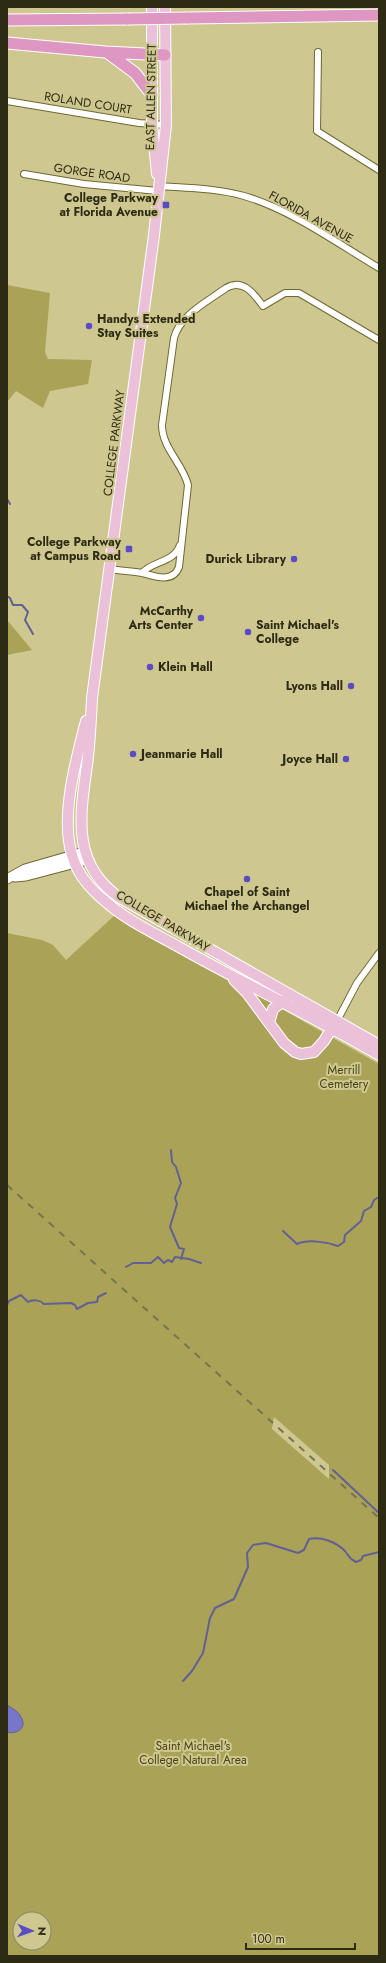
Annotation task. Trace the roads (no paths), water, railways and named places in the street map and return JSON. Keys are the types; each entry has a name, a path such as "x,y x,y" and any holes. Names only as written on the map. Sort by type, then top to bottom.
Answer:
{"highway":[{"path":"7,20 377,15"},
{"path":"7,43 105,52 165,55"},
{"path":"105,52 135,73 152,95"}],"main road":[{"name":"EAST ALLEN STREET","path":"152,7 152,124 158,189"},
{"name":"EAST ALLEN STREET","path":"158,189 166,125 165,7"},
{"name":"COLLEGE PARKWAY","path":"158,189 154,235 92,698 90,742 80,819 86,856 99,878 120,898 291,996 379,1054"},
{"name":"COLLEGE PARKWAY","path":"92,698 82,738 69,806 67,831 73,860 89,885 106,902 145,928 281,1002 335,1024 379,1045"},
{"path":"8,878 25,869 73,860 86,856"},
{"path":"225,972 246,994 289,1048 301,1054 314,1052 335,1024"},
{"path":"269,1023 273,1010 281,1002 291,996"}],"street":[{"path":"318,52 317,131 379,170"},
{"name":"ROLAND COURT","path":"7,101 166,125"},
{"name":"GORGE ROAD","path":"24,174 92,185 158,189"},
{"name":"FLORIDA AVENUE","path":"158,189 226,192 258,201 302,223 379,268"},
{"path":"110,569 142,573 160,578 174,575 179,567 188,485 185,474 165,441 162,429 173,344 177,330 182,321 230,285 240,285 251,290 263,306 285,293 299,293 379,340"},
{"path":"142,573 149,567 174,555 179,548 182,538"},
{"path":"335,1024 361,977 379,953"}],"waterway":[{"path":"7,499 10,504"},
{"path":"7,596 10,598 13,605 22,605 28,612 25,620 33,634"},
{"path":"171,1150 172,1162 176,1167 181,1183 175,1198 177,1204 170,1227 179,1248 184,1249 181,1259"},
{"path":"283,1231 297,1244 301,1242 318,1242 338,1246 344,1242 345,1235 361,1221 364,1211 371,1207 374,1200 379,1197"},
{"path":"126,1267 133,1263 151,1263 158,1257 164,1263 168,1260 172,1262 175,1257 201,1263"},
{"path":"7,1305 9,1301 21,1295 28,1302 34,1300 44,1304 71,1303 75,1305 77,1309 88,1303 97,1302 98,1297 106,1293"},
{"path":"333,1470 379,1513"},
{"path":"183,1681 192,1671 203,1653 210,1618 215,1608 234,1599 248,1567 247,1553 253,1545 266,1543 298,1553 304,1550 309,1539 318,1538 328,1540 337,1545 345,1551 350,1559 356,1562 361,1560 363,1556 379,1552"}],"railway":[{"path":"7,1185 379,1518"}],"place":[{"name":"College Parkway at Florida Avenue","path":"166,205"},
{"name":"Handys Extended Stay Suites","path":"89,326"},
{"name":"College Parkway at Campus Road","path":"129,549"},
{"name":"Durick Library","path":"294,559"},
{"name":"McCarthy Arts Center","path":"201,618"},
{"name":"Saint Michael's College","path":"248,632"},
{"name":"Klein Hall","path":"150,667"},
{"name":"Lyons Hall","path":"351,686"},
{"name":"Jeanmarie Hall","path":"133,754"},
{"name":"Joyce Hall","path":"346,759"},
{"name":"Chapel of Saint Michael the Archangel","path":"247,879"}],"park label":[{"name":"Merrill Cemetery","path":"344,1077"},
{"name":"Saint Michael's College Natural Area","path":"193,1753"}]}
